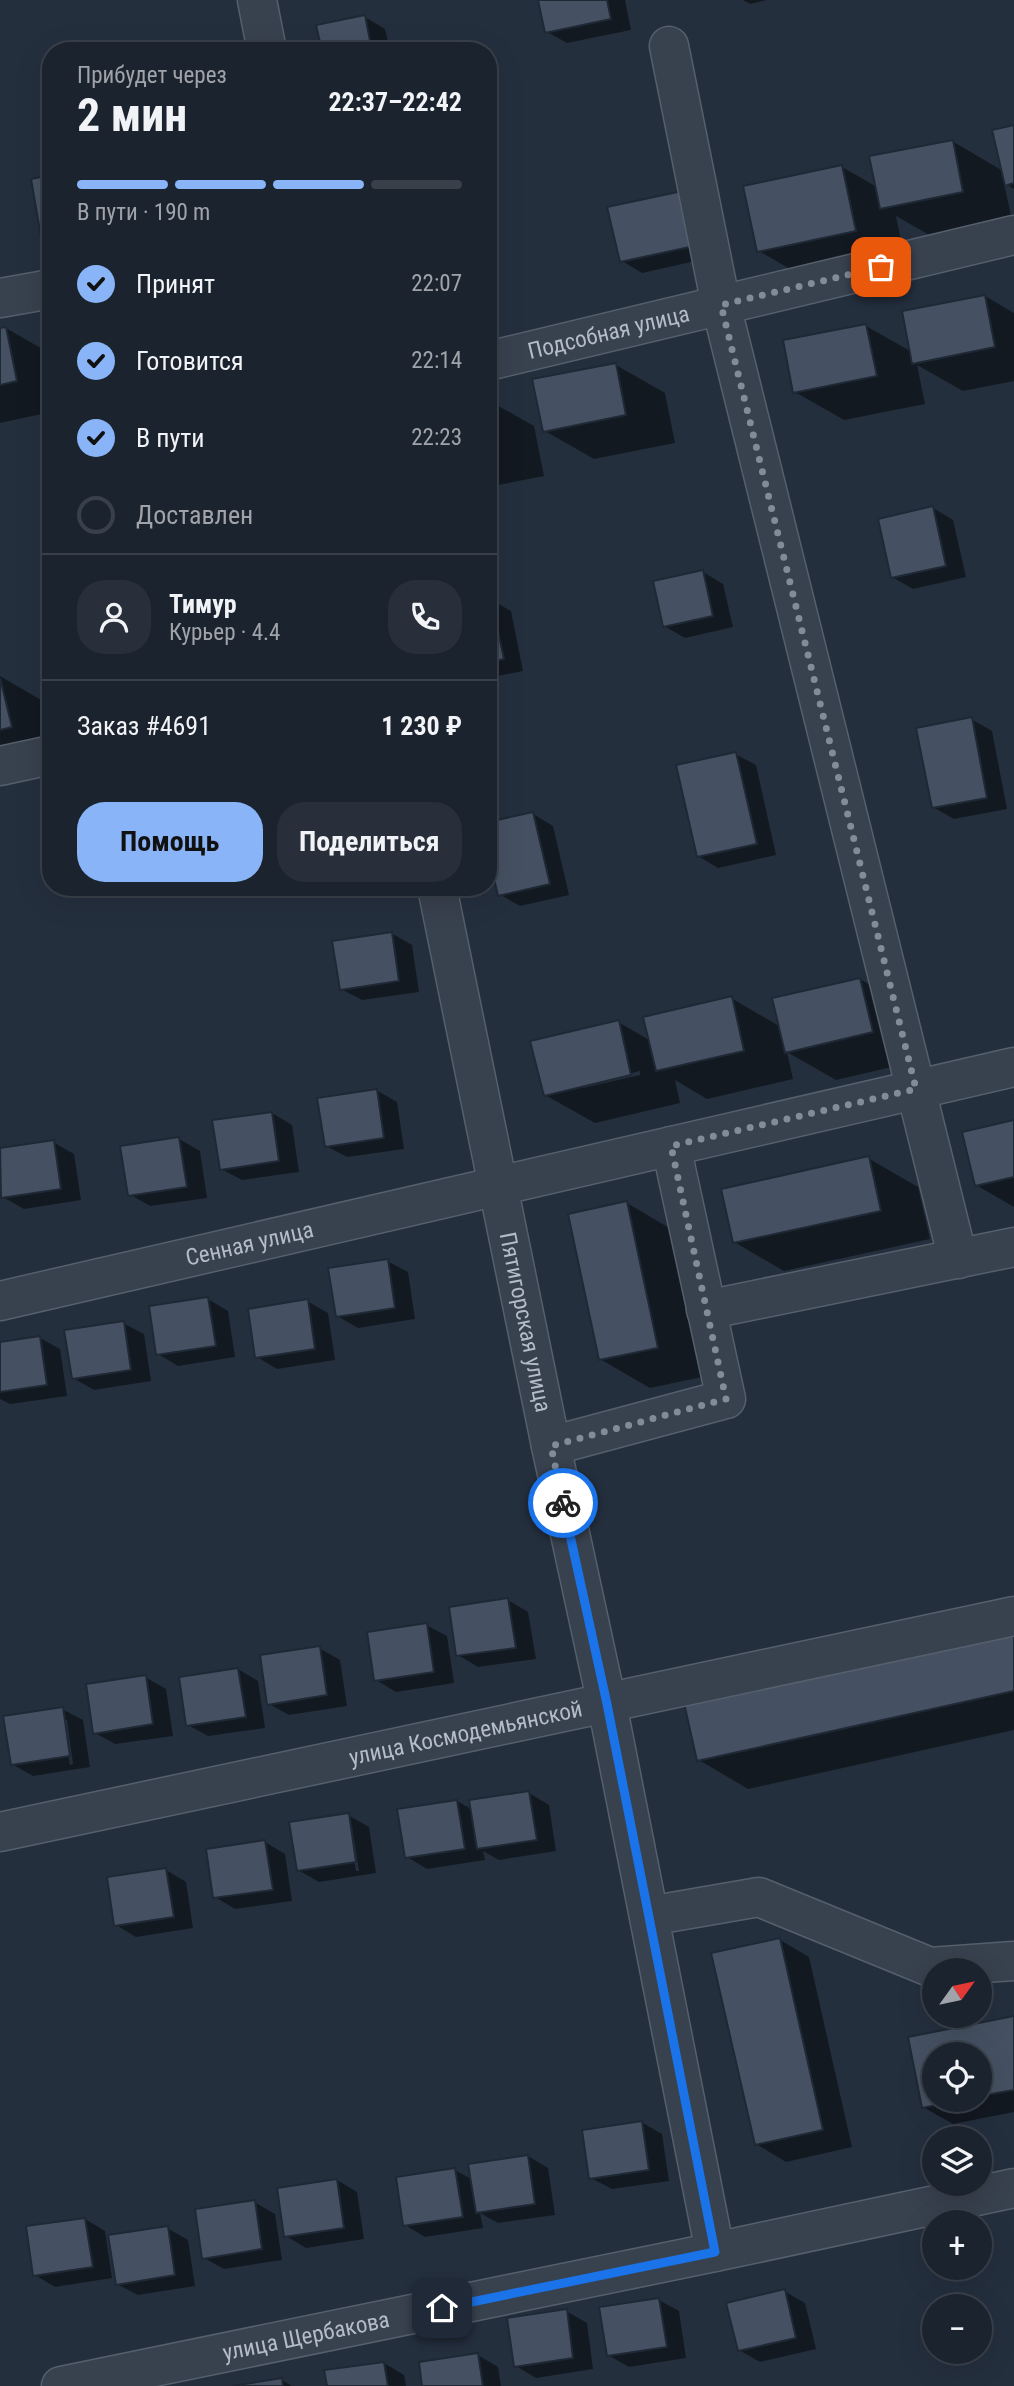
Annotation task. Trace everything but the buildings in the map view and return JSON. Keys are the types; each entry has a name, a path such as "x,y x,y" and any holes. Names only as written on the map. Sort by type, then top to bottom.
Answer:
{"street":[{"path":"257,0 265,42"},
{"path":"669,46 721,305 958,1259"},
{"name":"Подсобная улица","path":"497,359 1014,235"},
{"path":"0,298 42,291"},
{"path":"0,766 42,757"},
{"name":"Пятигорская улица","path":"439,896 551,1446 607,1704 715,2252"},
{"name":"Сенная улица","path":"0,1301 1014,1067"},
{"path":"551,1446 726,1399 671,1146"},
{"path":"706,1310 1014,1247"},
{"name":"улица Космодемьянской","path":"0,1832 1014,1616"},
{"path":"649,1916 759,1897 930,1967 1014,1961"},
{"name":"улица Щербакова","path":"61,2386 1014,2189"}],"way so far":[{"path":"563,1503 551,1446 726,1399 671,1146 916,1089 721,305 881,267"}],"route":[{"path":"442,2308 715,2252 607,1704 563,1503"}]}
